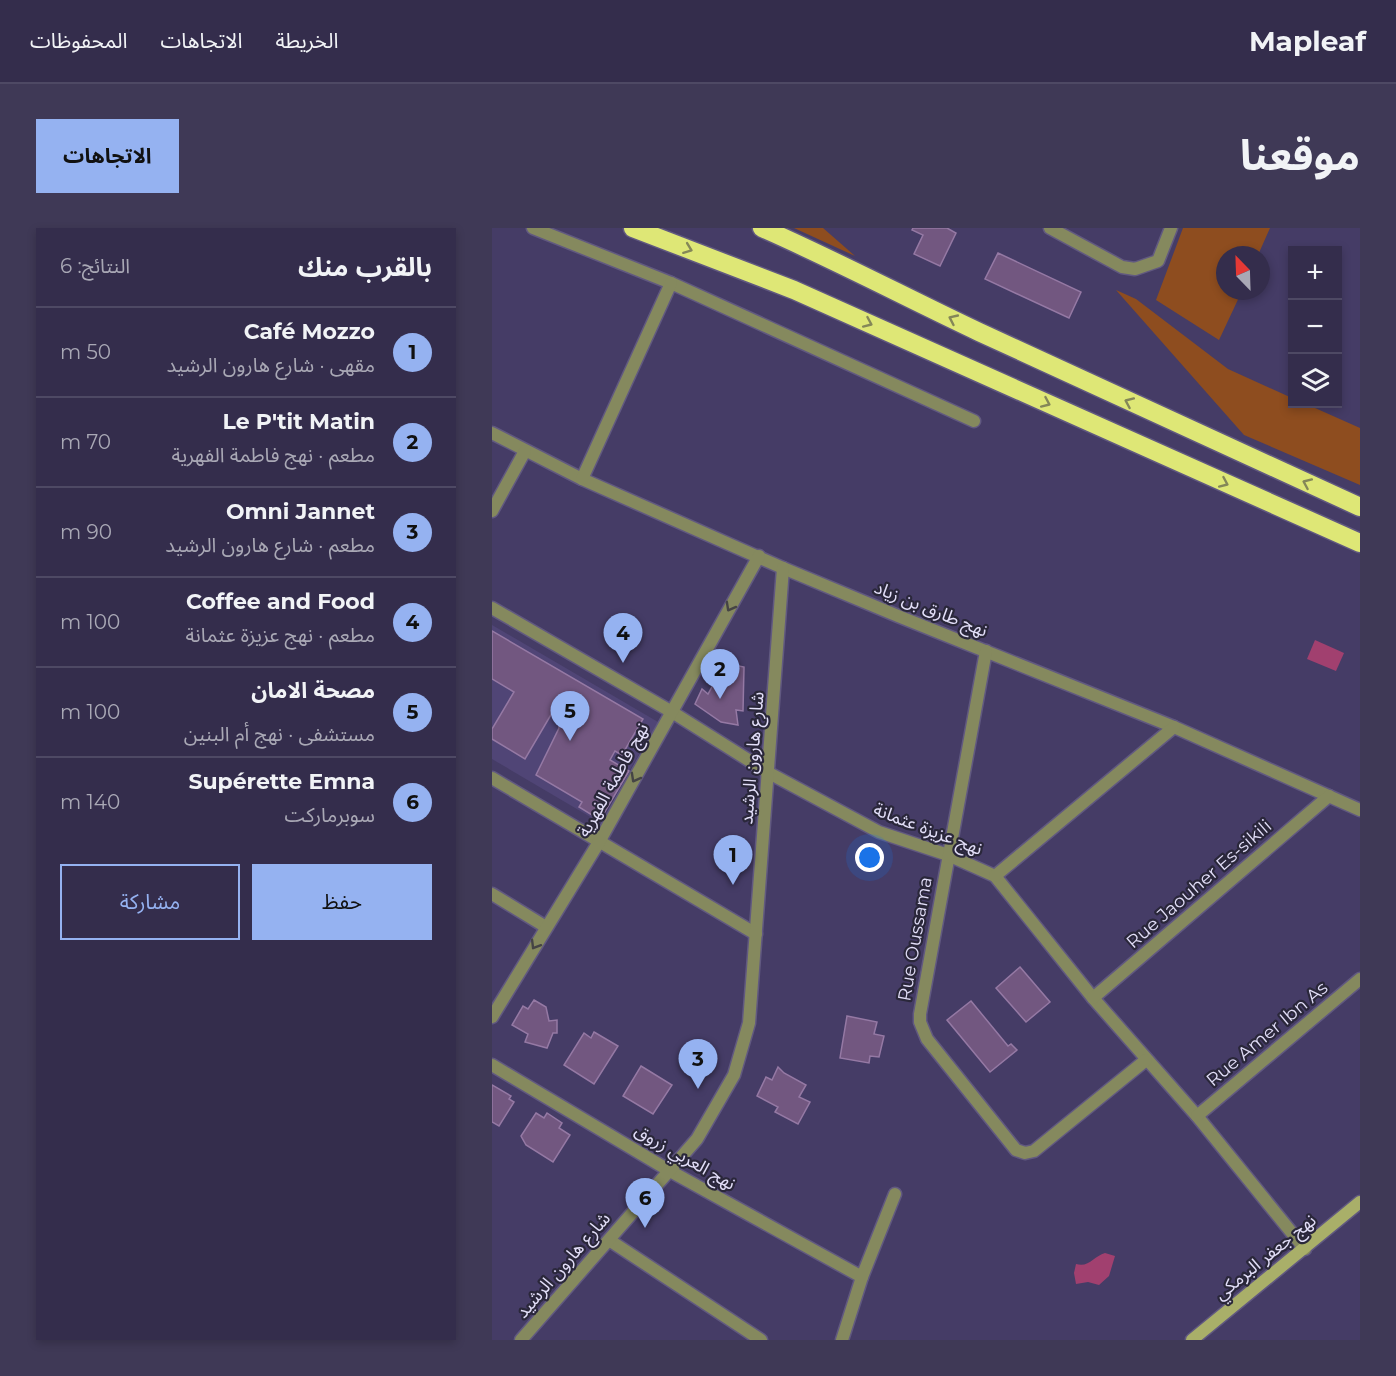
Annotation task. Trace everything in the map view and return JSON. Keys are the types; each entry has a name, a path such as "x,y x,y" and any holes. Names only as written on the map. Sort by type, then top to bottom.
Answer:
{"highway":[{"path":"633,228 794,290 1360,543"},
{"path":"762,228 813,250 889,289 1093,386 1360,507"},
{"path":"783,228 813,250"}],"street":[{"path":"533,228 671,283 974,421"},
{"path":"1050,228 1122,267 1135,269 1158,261 1171,228"},
{"path":"582,479 671,283"},
{"name":"نهج طارق بن زياد","path":"492,434 582,479 783,568 1174,727 1360,810"},
{"path":"492,510 525,452"},
{"name":"نهج فاطمة الفهرية","path":"492,1017 600,842 759,556"},
{"name":"شارع هارون الرشيد","path":"521,1340 697,1139 734,1075 749,1023 783,568"},
{"name":"نهج عزيزة عثمانة","path":"492,608 672,711 769,773 879,832 948,855 995,876 1093,998 1197,1116 1305,1249"},
{"name":"Rue Oussama","path":"986,651 920,1022 927,1039 1016,1150 1025,1153 1034,1151 1146,1060"},
{"path":"995,876 1174,727"},
{"path":"492,778 756,934"},
{"name":"Rue Jaouher Es-sikili","path":"1093,998 1329,796"},
{"path":"492,894 546,927"},
{"name":"Rue Amer Ibn As","path":"1197,1116 1360,979"},
{"name":"نهج العربي زروق","path":"492,1065 670,1171 862,1277"},
{"path":"842,1340 862,1277 895,1194"},
{"name":"نهج جعفر البرمكي","path":"1192,1340 1360,1202"},
{"path":"609,1240 761,1340"}],"shaded area":[{"path":"794,228 823,228 855,256"},
{"path":"1183,228 1270,228 1262,246 1216,246 1216,300 1238,300 1219,340 1156,300"},
{"path":"1116,290 1136,299 1228,369 1288,396 1288,408 1315,408 1360,428 1360,485 1244,435"},
{"path":"492,625 658,722 599,822 492,759"},
{"path":"1315,640 1344,653 1336,671 1307,659"},
{"path":"1105,1253 1115,1256 1109,1276 1099,1285 1088,1282 1076,1284 1074,1273 1076,1264 1088,1263"}],"building":[{"path":"913,228 947,228 956,233 940,266 914,254 923,235 912,230"},
{"path":"998,253 1081,292 1069,318 985,279"},
{"path":"492,631 643,719 622,755 615,751 610,760 629,771 600,820 579,807 582,802 536,775 559,728 558,718 552,713 525,759 492,739 492,729 514,692 492,679"},
{"path":"725,663 744,667 743,711 736,710 738,725 721,722 695,704 702,689 708,694"},
{"path":"1020,967 1050,1002 1026,1022 996,988"},
{"path":"534,1000 546,1007 549,1021 557,1020 557,1033 553,1033 547,1048 525,1042 528,1034 512,1025 523,1006 528,1009"},
{"path":"971,1001 1008,1046 1011,1044 1017,1050 990,1072 947,1020"},
{"path":"847,1016 877,1022 874,1034 884,1036 879,1057 870,1056 869,1063 840,1058"},
{"path":"594,1032 618,1046 594,1084 564,1065 584,1033 591,1038"},
{"path":"641,1066 672,1085 653,1114 623,1096"},
{"path":"778,1067 784,1073 806,1085 799,1097 810,1102 798,1124 775,1112 778,1107 757,1096 766,1077 772,1080"},
{"path":"492,1085 511,1096 509,1099 514,1102 499,1126 492,1122"},
{"path":"536,1113 544,1118 547,1113 562,1123 559,1128 570,1135 553,1162 526,1145 521,1136"}],"place":[{"name":"Coffee and Food","path":"623,663"},
{"name":"Le P'tit Matin","path":"720,699"},
{"name":"مصحة الامان","path":"570,741"},
{"name":"Café Mozzo","path":"733,885"},
{"name":"Omni Jannet","path":"698,1089"},
{"name":"Supérette Emna","path":"645,1228"}]}
